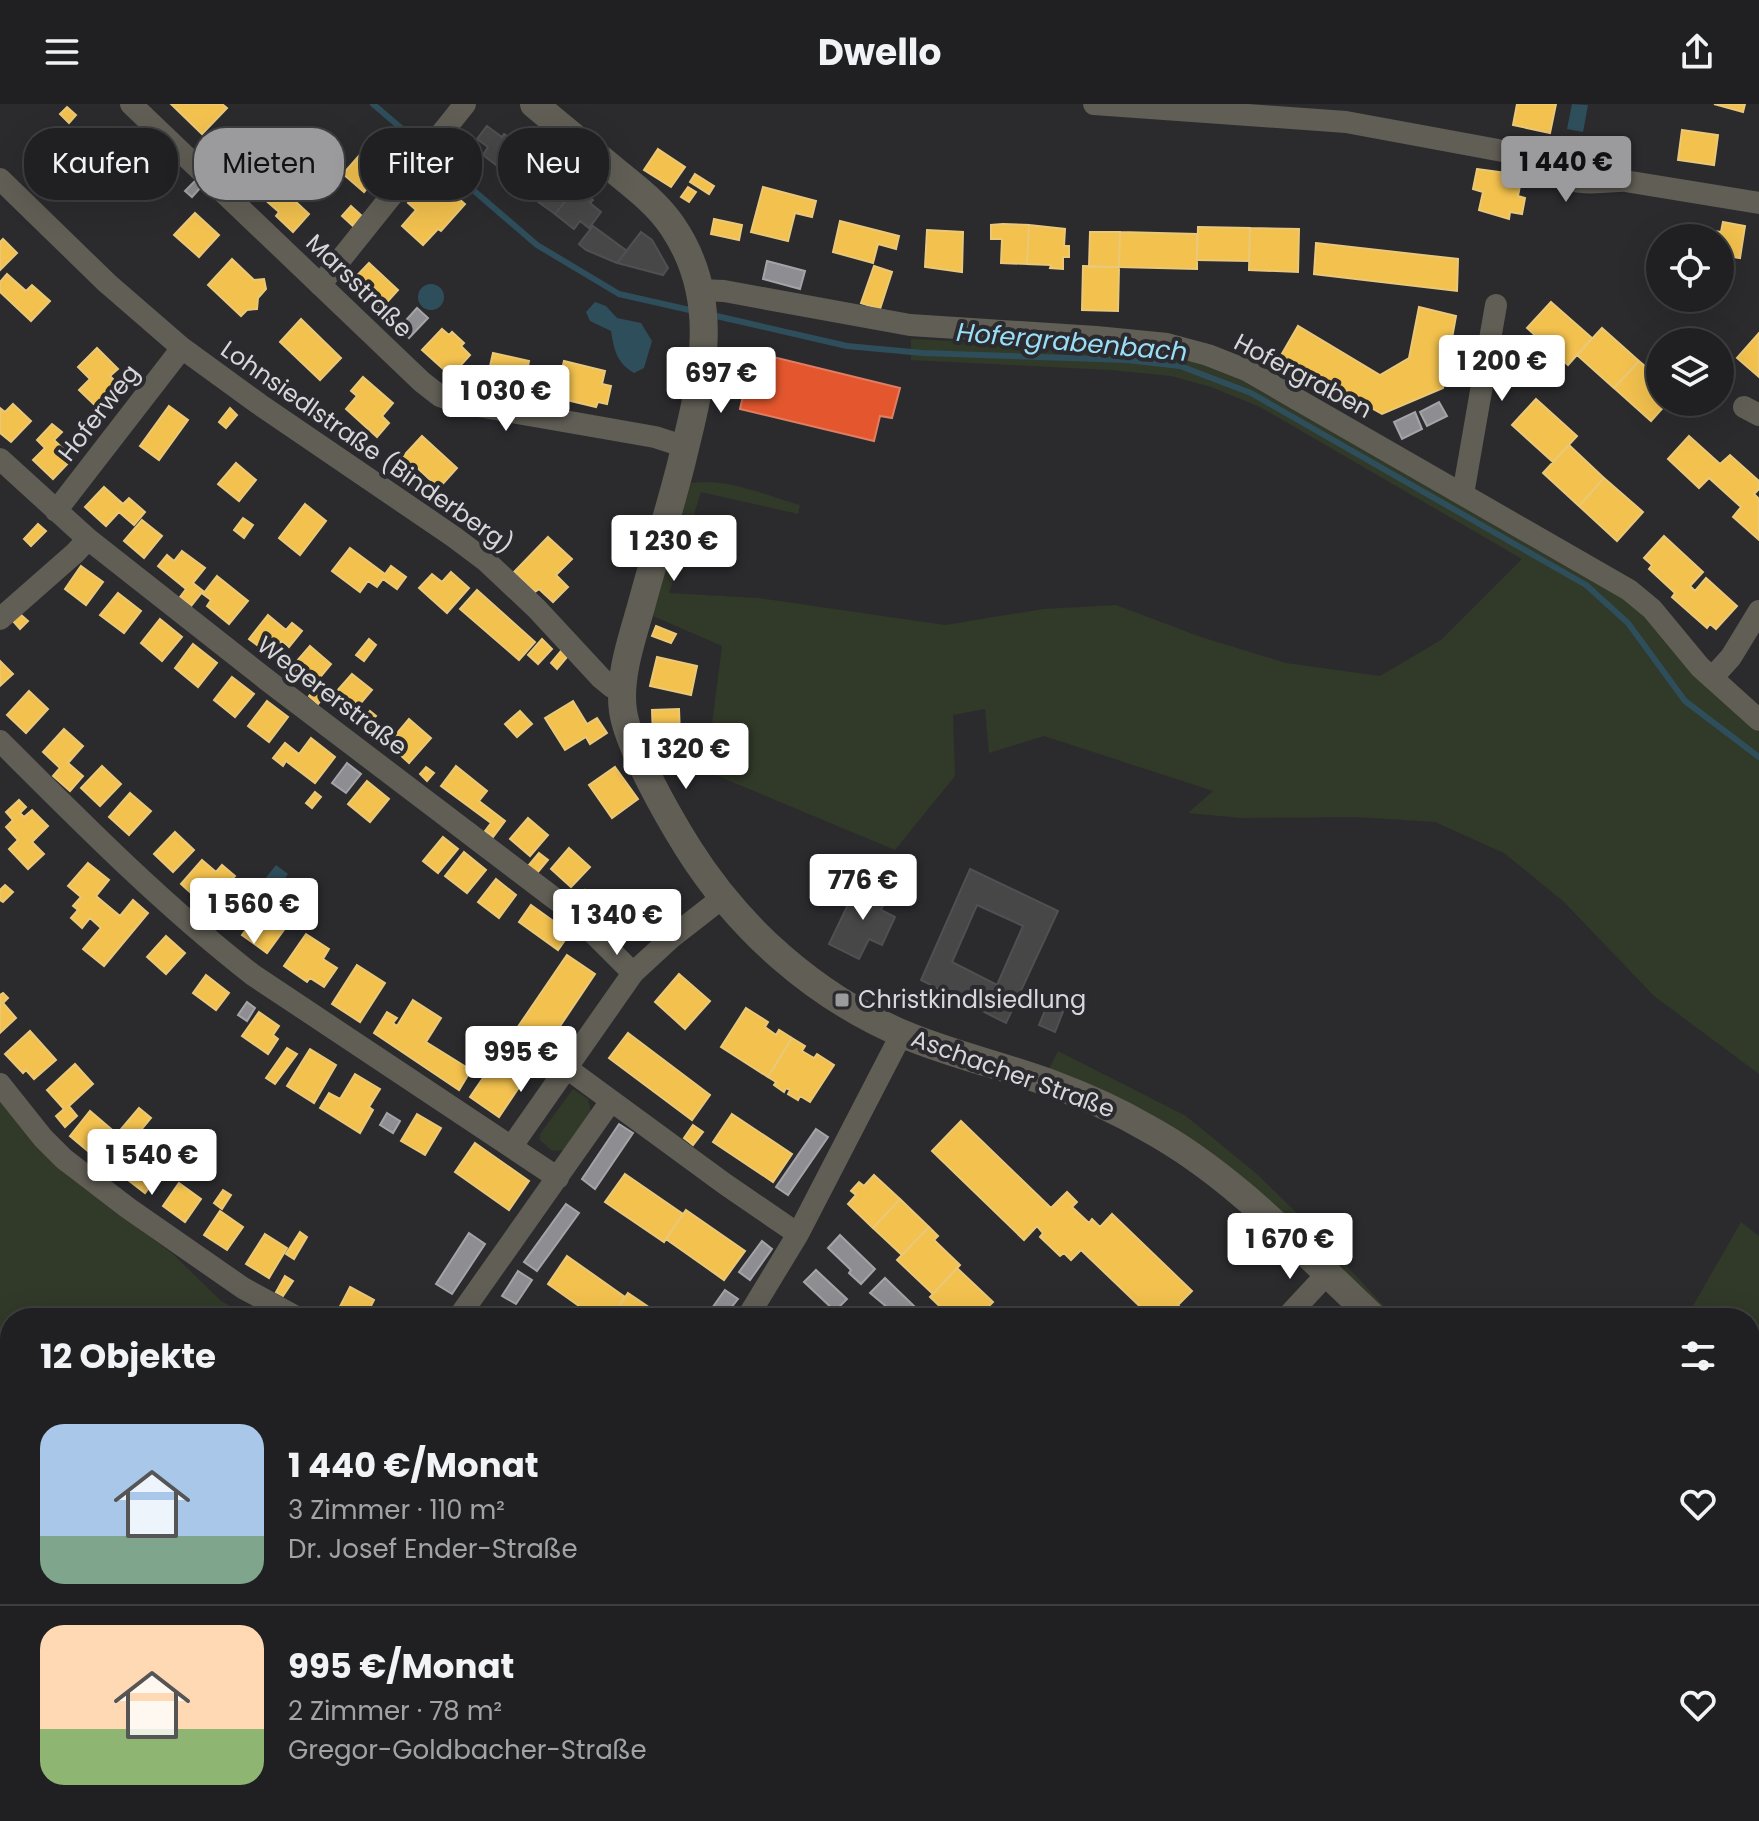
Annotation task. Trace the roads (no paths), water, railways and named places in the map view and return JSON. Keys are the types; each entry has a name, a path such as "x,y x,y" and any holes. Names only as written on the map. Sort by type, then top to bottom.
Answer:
{"street":[{"name":"Marsstraße","path":"131,104 440,396 461,403 655,437 686,447"},
{"path":"320,285 465,104"},
{"path":"534,104 660,209 685,245 700,290 704,334 700,389 622,690"},
{"path":"1094,104 1346,122 1530,156 1561,179 1581,184 1625,181 1759,203"},
{"name":"Lohnsiedlstraße (Binderberg)","path":"0,179 107,283 182,348 486,561 527,599 601,678 622,690"},
{"name":"Hofergraben","path":"700,290 724,291 910,325 1167,344 1246,370 1629,590 1652,609 1712,678 1759,720"},
{"path":"1463,494 1496,305"},
{"name":"Hoferweg","path":"56,511 182,348"},
{"name":"Wegererstraße","path":"0,459 88,539 267,680 571,911 633,973"},
{"path":"0,619 88,539"},
{"path":"1712,678 1731,657 1759,611"},
{"name":"Aschacher Straße","path":"622,690 623,712 628,728 656,790 687,846 722,898 792,967 859,1011 902,1033 1054,1085 1118,1112 1153,1131 1216,1174 1363,1308"},
{"path":"0,741 81,821 219,948 320,1022 558,1178"},
{"path":"512,1146 633,973 722,898"},
{"path":"753,1308 798,1234 902,1033"},
{"path":"568,1069 798,1234"},
{"path":"0,1084 64,1159 243,1288 280,1308"},
{"path":"465,1308 611,1101"},
{"path":"1295,1308 1327,1274"}],"water":[{"path":"1572,104 1588,105 1583,132 1567,129"},
{"path":"431,284 440,288 444,297 440,306 431,310 422,306 418,297 422,288"},
{"path":"595,302 606,306 617,318 641,323 652,341 644,368 634,373 628,369 617,355 611,331 590,321 586,312"},
{"path":"276,865 288,874 270,899 257,889"}],"waterway":[{"name":"Hofergrabenbach","path":"373,104 537,245 619,294 694,311"},
{"name":"Hofergrabenbach","path":"712,315 847,346 923,353 1127,360 1180,366 1251,393 1586,585 1628,623 1685,701 1759,757"}],"place":[{"name":"Christkindlsiedlung","path":"842,1000"}]}
